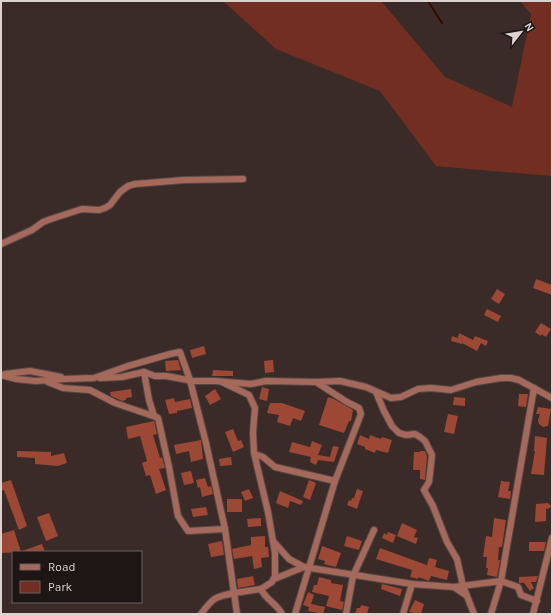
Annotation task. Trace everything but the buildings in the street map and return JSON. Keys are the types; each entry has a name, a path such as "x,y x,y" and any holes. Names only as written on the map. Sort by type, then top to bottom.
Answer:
{"street":[{"path":"1,244 32,230 43,222 51,219 82,209 99,210 105,208 110,205 120,192 128,186 135,184 184,180 243,179"},
{"path":"94,378 128,366 178,352 182,354 206,443 225,529 237,614"},
{"path":"69,378 30,371 1,375 29,381 46,381 69,378 122,377 144,372 155,376 166,376 199,382 215,381 251,384 266,381 340,381 391,398 401,397 418,389 431,388 451,390 476,382 511,378 519,380 552,398"},
{"path":"144,372 149,400 154,416 158,418 178,516 188,531 225,529"},
{"path":"46,381 63,388 90,390 115,403 158,418"},
{"path":"222,382 249,395 254,403 253,432 255,454 266,501 275,553 274,579"},
{"path":"295,614 306,568 361,414 359,408 316,382"},
{"path":"491,614 501,581 534,388"},
{"path":"376,392 392,426 399,433 415,434 420,437 425,441 432,455 429,482 424,490 433,506 447,542 457,559 463,586 474,614"},
{"path":"255,454 264,457 275,467 336,481"},
{"path":"346,614 353,576 374,530"},
{"path":"533,614 549,563 552,538"},
{"path":"272,541 289,560 306,568 412,584 454,587 501,581 518,587 521,594 537,601"},
{"path":"201,614 212,600 220,596 261,590 274,579 306,568"},
{"path":"402,614 412,584"},
{"path":"454,587 467,596"},
{"path":"261,590 282,614"}],"green space":[{"path":"223,1 381,1 445,77 512,107 531,14 520,1 552,1 552,176 436,166 380,91 276,49"}],"waterway":[{"path":"428,1 442,23"}]}
